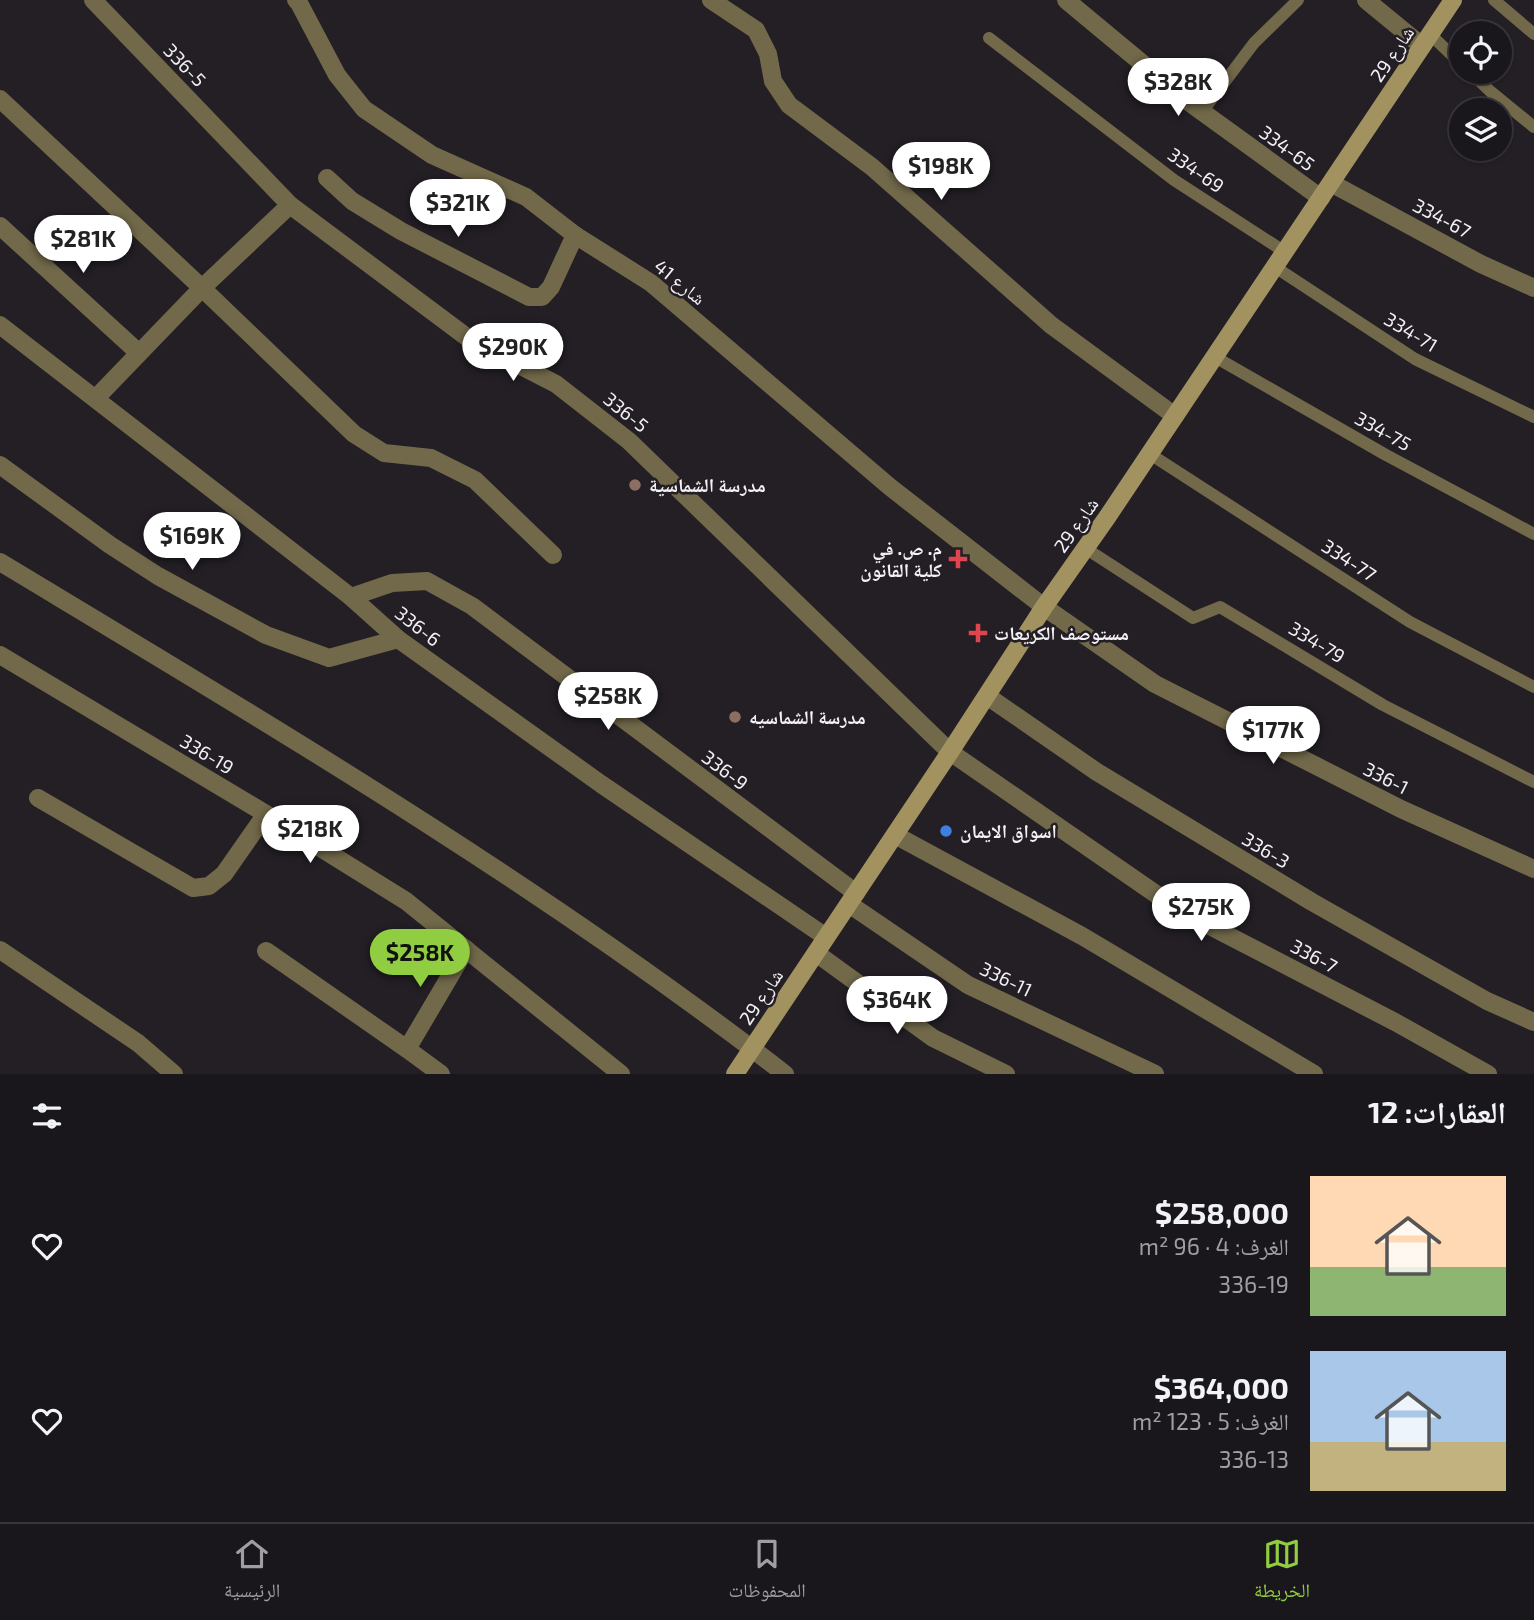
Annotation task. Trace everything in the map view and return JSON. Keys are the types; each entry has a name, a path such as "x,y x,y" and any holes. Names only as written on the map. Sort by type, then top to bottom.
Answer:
{"street":[{"name":"336-5","path":"93,0 290,205 472,341 556,384 629,441 950,752"},
{"name":"شارع 41","path":"296,0 337,75 364,109 432,155 526,198 575,235 650,283 890,487 1044,607"},
{"path":"712,0 756,30 768,54 773,81 789,105 872,167 1051,325 1175,416"},
{"name":"334-65","path":"1066,0 1202,112 1326,190"},
{"path":"1366,0 1426,40"},
{"name":"شارع 29","path":"735,1074 1044,607 1150,454 1453,0"},
{"path":"0,99 292,372 354,434 384,453 431,458 475,480 553,555"},
{"path":"327,178 352,201 401,231 528,297 542,297 551,287 575,235"},
{"name":"334-67","path":"1326,190 1534,288"},
{"path":"96,398 202,288 290,205"},
{"path":"0,226 139,353"},
{"name":"336-6","path":"0,325 351,597 398,639 601,784 826,937"},
{"path":"0,465 110,545 265,635 329,658 398,639"},
{"path":"0,562 443,833 588,930 785,1074"},
{"name":"336-9","path":"351,597 392,583 427,581 472,606 852,898"},
{"name":"336-1","path":"1044,607 1154,684 1401,809 1534,869"},
{"name":"336-19","path":"0,655 406,901 621,1074"},
{"name":"336-3","path":"987,696 1097,772 1312,902 1487,1001 1534,1022"},
{"name":"336-7","path":"950,752 1180,910 1395,1022 1488,1074"},
{"path":"38,798 193,888 209,886 223,874 266,814"},
{"path":"895,835 1082,936 1314,1074"},
{"name":"336-11","path":"852,898 968,985 1155,1074"},
{"path":"407,1049 466,949"},
{"path":"0,950 138,1043 174,1074"},
{"path":"266,951 441,1074"},
{"path":"816,953 933,1038 1006,1074"}],"lane":[{"path":"1202,112 1254,43 1298,0"},
{"path":"1494,0 1534,34"},
{"name":"334-69","path":"989,38 1174,180 1285,252"},
{"path":"1426,40 1449,56"},
{"path":"1482,84 1534,127"},
{"name":"334-71","path":"1275,267 1415,359 1534,417"},
{"name":"334-75","path":"1215,357 1386,455 1534,534"},
{"name":"334-77","path":"1150,454 1410,622 1534,687"},
{"name":"334-79","path":"1085,548 1193,618 1220,607 1383,705 1534,782"}],"place":[{"name":"مدرسة الشماسية","path":"635,485"},
{"name":"م. ص. في كلية القانون","path":"958,559"},
{"name":"مستوصف الكريعات","path":"978,633"},
{"name":"مدرسة الشماسيه","path":"735,717"},
{"name":"اسواق الايمان","path":"946,831"}]}
